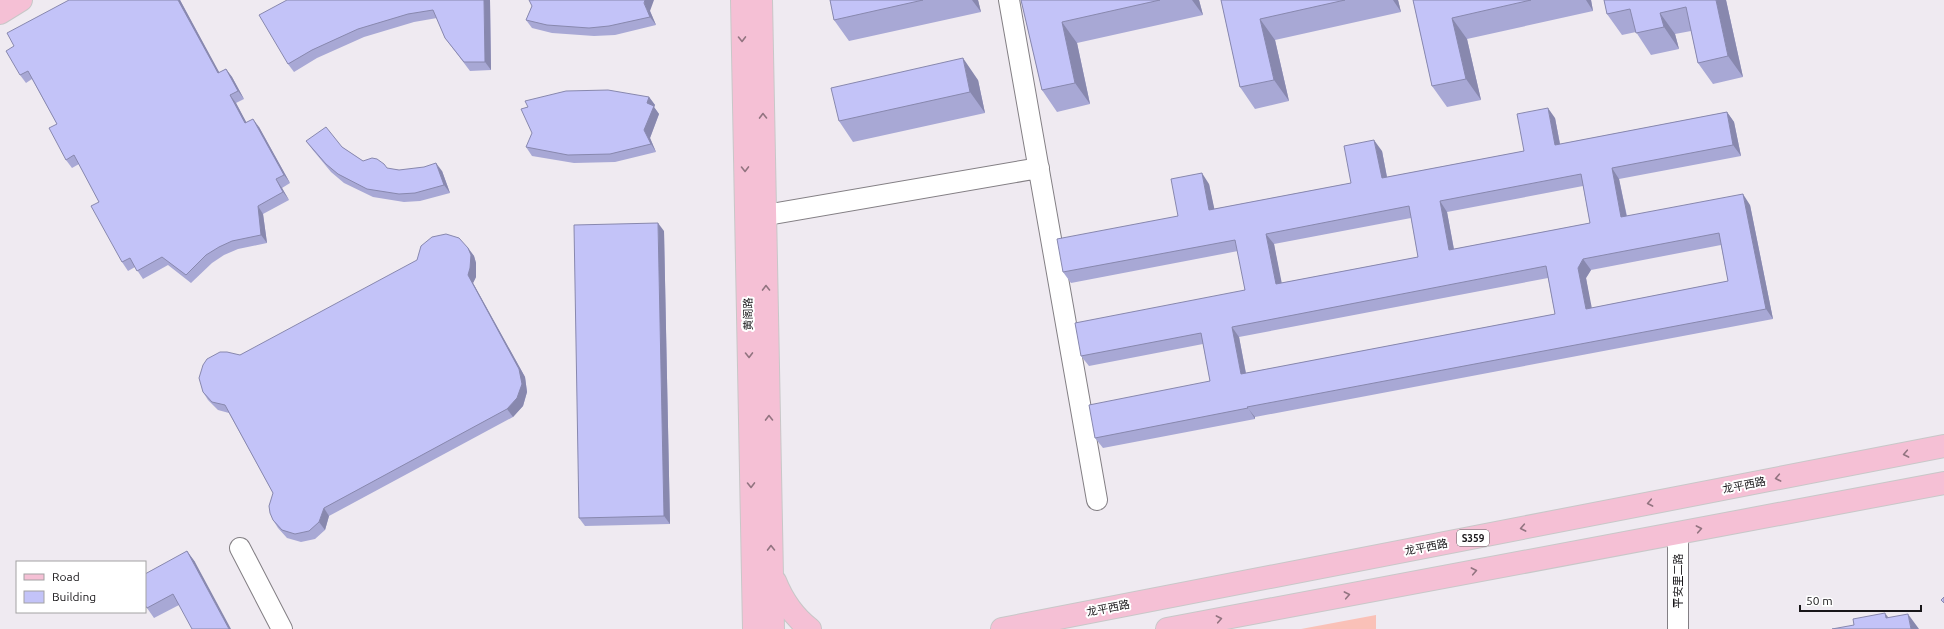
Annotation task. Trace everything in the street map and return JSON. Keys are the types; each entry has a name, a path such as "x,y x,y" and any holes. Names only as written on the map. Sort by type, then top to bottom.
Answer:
{"main road":[{"path":"0,13 21,0"},
{"name":"黄阁路","path":"742,0 755,217 772,573 773,629"},
{"name":"黄阁路","path":"754,629 755,217 761,0"},
{"name":"龙平西路","path":"1002,629 1040,625 1589,515 1944,446"},
{"path":"1167,629 1944,483"},
{"path":"1589,515 1596,548"},
{"path":"772,573 781,597 792,613 810,629"}],"street":[{"path":"1009,0 1097,500"},
{"path":"755,217 1039,168"},
{"name":"平安里二路","path":"1678,533 1678,629"},
{"path":"240,548 282,629"}],"shaded area":[{"path":"1376,615 1376,629 1301,629"}],"building":[{"path":"69,0 178,0 218,73 226,69 238,91 230,95 245,123 253,119 284,175 276,179 283,192 258,206 261,235 232,241 219,247 206,255 186,275 162,257 137,271 130,258 122,262 91,206 99,202 74,155 66,160 49,128 57,124 28,71 20,75 6,51 14,46 7,33"},
{"path":"287,0 484,0 485,62 464,62 445,38 433,10 408,14 358,29 312,50 288,64 259,15"},
{"path":"529,0 645,0 644,3 650,17 609,26 589,28 547,25 526,20 532,6"},
{"path":"830,0 923,0 834,20"},
{"path":"1021,0 1160,0 1062,22 1075,83 1042,90"},
{"path":"1221,0 1345,0 1260,19 1274,80 1240,87"},
{"path":"1413,0 1531,0 1452,18 1466,79 1432,86"},
{"path":"1604,0 1716,0 1728,56 1698,63 1686,7 1660,13 1664,27 1636,33 1630,9 1607,14"},
{"path":"963,58 970,92 839,121 831,88"},
{"path":"608,90 649,97 647,103 654,106 644,130 651,144 610,154 568,155 526,147 532,133 521,109 528,107 525,101 566,91"},
{"path":"1548,108 1555,145 1727,112 1733,145 1612,168 1621,217 1743,194 1766,309 1247,407 1248,408 1095,438 1089,405 1210,381 1201,333 1081,356 1075,323 1245,290 1235,240 1063,272 1057,239 1178,216 1171,179 1202,173 1209,210 1351,183 1344,146 1374,140 1382,178 1524,151 1517,114","holes":["1581,174 1590,223 1449,250 1440,201","1409,206 1418,257 1276,284 1266,234","1719,233 1728,281 1586,309 1578,268 1583,259","1546,266 1555,314 1241,374 1232,327"]},
{"path":"326,127 342,147 363,161 372,158 377,159 387,168 399,170 424,167 436,163 444,185 415,193 399,194 367,189 338,174 326,164 306,141"},
{"path":"658,223 664,516 579,518 574,225"},
{"path":"446,234 459,238 468,248 471,255 468,275 519,369 522,384 517,398 507,409 324,508 319,522 309,531 295,534 282,530 273,520 270,513 269,506 273,493 225,405 212,402 203,392 199,378 203,365 207,359 220,352 240,355 417,260 421,246 432,237"},
{"path":"187,551 229,629 192,629 173,594 147,608 146,573"},
{"path":"1885,613 1886,618 1908,614 1911,629 1832,629 1854,625 1853,619"}]}
